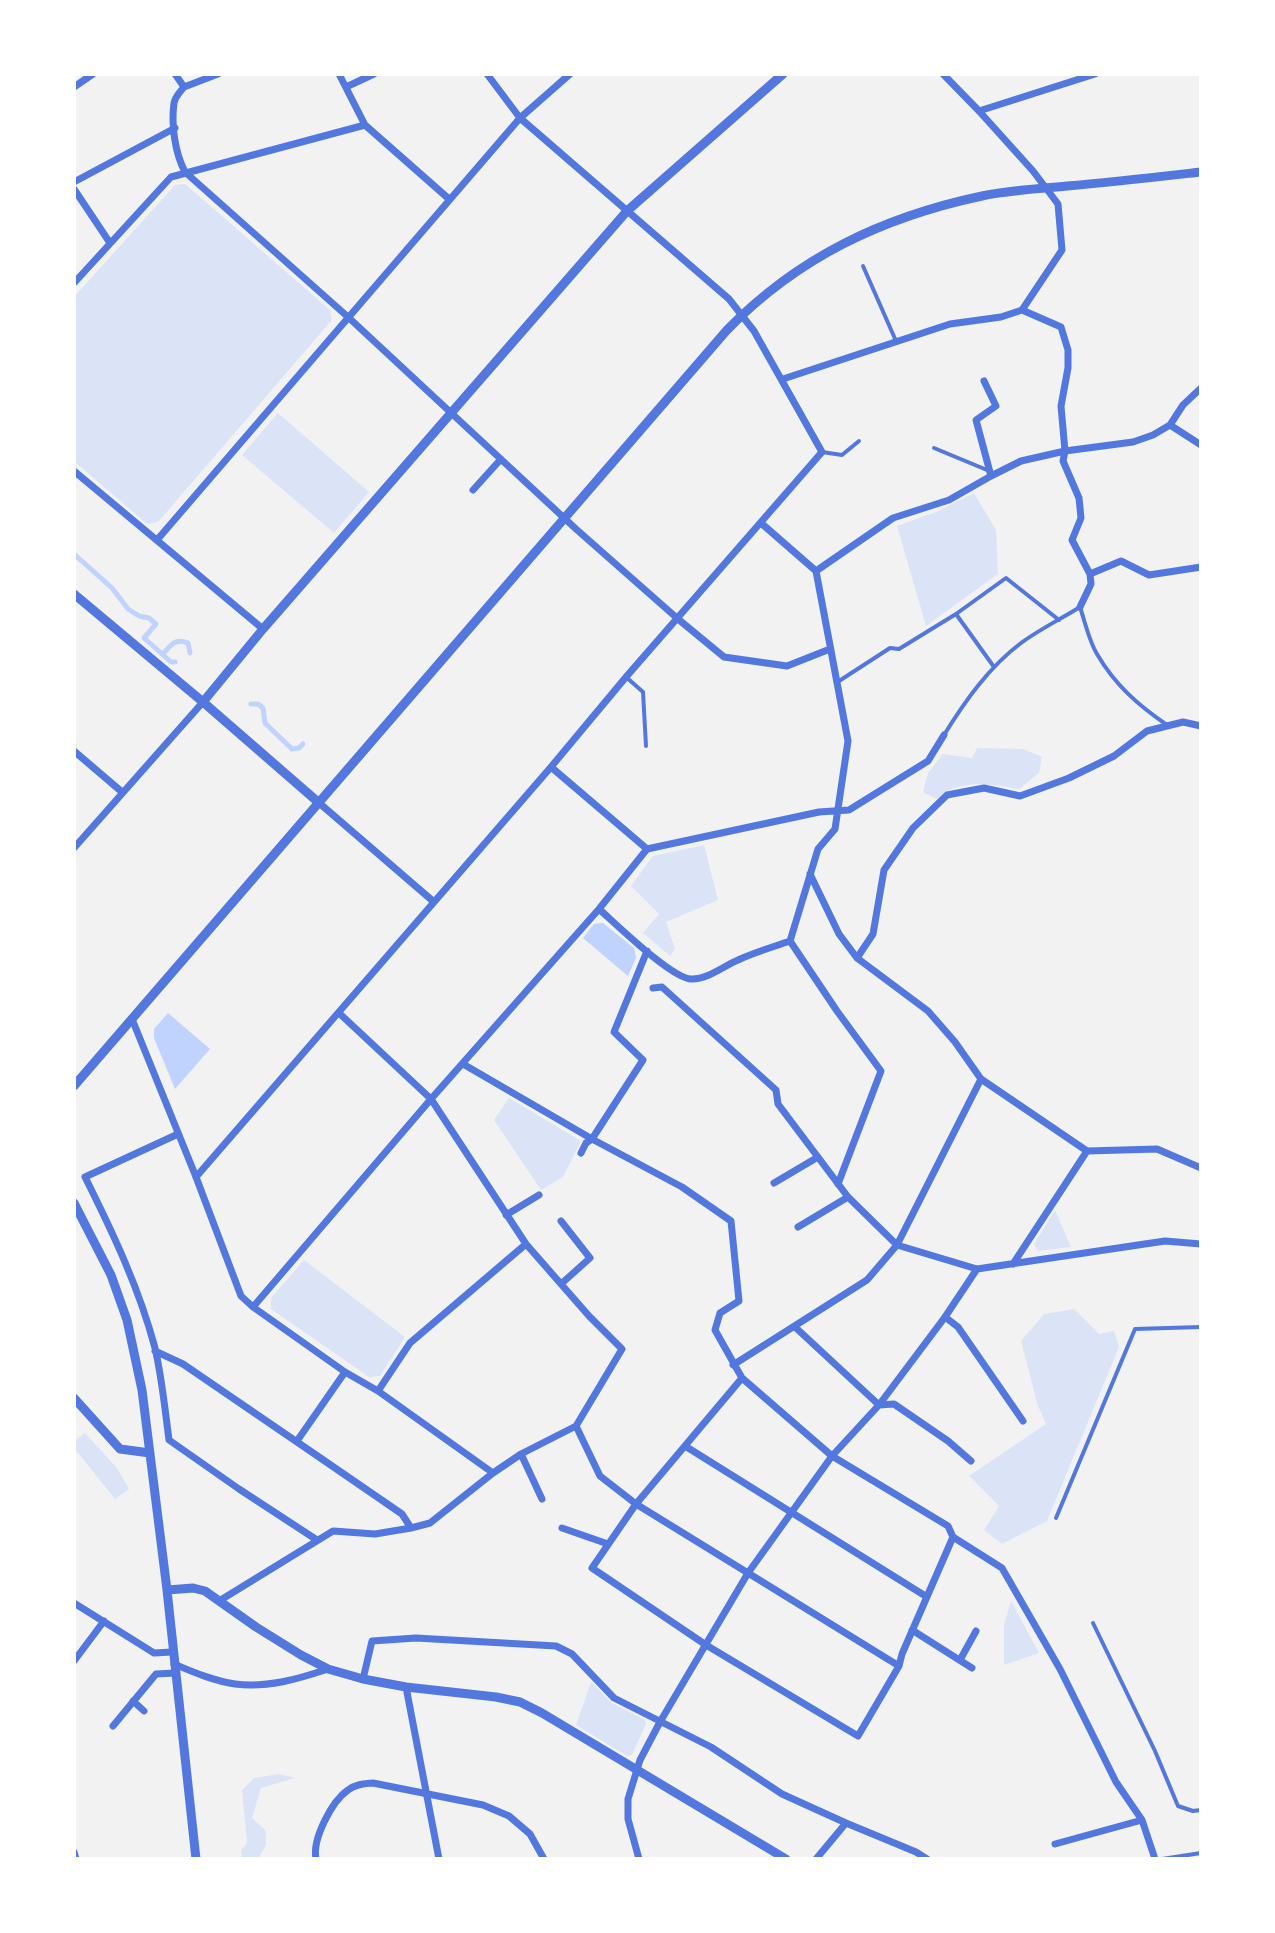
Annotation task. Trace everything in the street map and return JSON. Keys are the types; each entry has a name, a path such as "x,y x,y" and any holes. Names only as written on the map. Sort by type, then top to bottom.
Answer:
{"street":[{"path":"74,87 93,74"},
{"path":"175,74 184,87"},
{"path":"218,74 184,87 174,100 179,160 185,172 348,317 563,518 724,657 787,666 830,649"},
{"path":"339,74 365,125 449,199"},
{"path":"346,87 374,74"},
{"path":"196,1177 822,452 754,331 729,299 520,118 487,74"},
{"path":"157,540 520,118 570,74"},
{"path":"74,848 627,211 783,74"},
{"path":"783,379 950,324 1001,317 1022,310 1062,250 1058,204 979,111 943,74"},
{"path":"979,111 1095,74"},
{"path":"74,283 171,177 365,125"},
{"path":"74,182 175,128"},
{"path":"74,1086 742,314 814,259 877,227 930,209 984,195 1201,172"},
{"path":"74,189 110,243"},
{"path":"1022,310 1061,327 1068,350 1061,406 1063,461 1079,498 1081,518 1072,540 1090,574 1091,584 1080,607"},
{"path":"984,381 996,406 976,420 990,473"},
{"path":"816,571 893,518 949,500 990,473 1021,461 1065,451 1133,442 1153,435 1170,425 1183,405 1201,388"},
{"path":"1170,425 1201,445"},
{"path":"473,490 501,459"},
{"path":"74,471 263,629"},
{"path":"761,523 816,571 848,741 835,829 818,849 790,941"},
{"path":"1090,574 1121,561 1149,575 1201,567"},
{"path":"74,594 434,902"},
{"path":"857,958 873,934 884,870 913,828 947,795 984,788 1020,796 1069,778 1114,756 1147,731 1183,722 1201,726"},
{"path":"253,1307 599,909 647,849 819,812 849,810 928,761 944,735"},
{"path":"74,751 122,792"},
{"path":"551,767 647,849"},
{"path":"810,874 839,934 857,958 928,1011 981,1079 1087,1151 1157,1149 1201,1168"},
{"path":"599,909 678,975 691,980 790,941"},
{"path":"790,941 881,1071 838,1184"},
{"path":"581,1153 643,1060 614,1032 647,951"},
{"path":"653,988 662,987 776,1090 778,1104 848,1197 897,1245 977,1269 1165,1241 1201,1244"},
{"path":"219,1601 333,1531 375,1534 430,1523 521,1454 576,1426 622,1349 526,1244 431,1099 339,1013"},
{"path":"132,1019 241,1296 345,1372 378,1391 493,1473"},
{"path":"463,1064 682,1187 731,1221 739,1301 720,1313 715,1330 733,1365 742,1378 832,1456 948,1526 953,1537 1002,1568 1060,1669 1116,1782 1142,1820 1155,1859"},
{"path":"733,1365 867,1280 897,1245 981,1079"},
{"path":"178,1134 85,1177 129,1269 155,1351 169,1440 317,1540"},
{"path":"1013,1264 1087,1151"},
{"path":"774,1183 818,1157"},
{"path":"506,1215 539,1195"},
{"path":"798,1227 848,1197"},
{"path":"74,1203 111,1275 127,1320 142,1390 196,1859"},
{"path":"561,1221 590,1258 561,1284"},
{"path":"378,1391 410,1343 526,1244"},
{"path":"639,1859 628,1819 628,1799 637,1770 660,1722 748,1573 832,1456 879,1405 977,1269"},
{"path":"945,1317 958,1327 1023,1421"},
{"path":"795,1327 879,1405 894,1404 971,1461"},
{"path":"155,1351 183,1364 297,1441 402,1514 411,1528"},
{"path":"297,1441 345,1372"},
{"path":"742,1378 636,1504 592,1568 706,1645 858,1736 899,1666 953,1537"},
{"path":"74,1398 120,1449 150,1453"},
{"path":"576,1426 600,1476 636,1504 899,1666"},
{"path":"685,1446 927,1597"},
{"path":"521,1454 542,1499"},
{"path":"562,1528 608,1544"},
{"path":"167,1590 193,1588 205,1591 301,1655 328,1669 406,1687 520,1702 786,1859"},
{"path":"74,1603 154,1653 172,1652"},
{"path":"74,1661 104,1621"},
{"path":"912,1630 972,1668"},
{"path":"960,1660 976,1631"},
{"path":"363,1679 372,1641 416,1638 556,1646 572,1654 614,1698 711,1747 782,1794 927,1859"},
{"path":"113,1726 156,1674 174,1669 234,1684 264,1685 294,1681 328,1669"},
{"path":"406,1687 439,1859"},
{"path":"133,1701 144,1711"},
{"path":"316,1859 314,1852 321,1830 335,1803 347,1790 359,1784 373,1783 483,1805 509,1816 530,1834 544,1859"},
{"path":"1055,1844 1142,1820"},
{"path":"816,1859 846,1823"}],"lane":[{"path":"863,266 896,341"},
{"path":"822,452 842,455 859,441"},
{"path":"934,448 990,473"},
{"path":"836,683 890,648 899,649 956,614 1006,578 1059,620"},
{"path":"944,735 960,709 994,667 1019,644 1080,607 1095,652 1125,692 1168,726"},
{"path":"956,614 994,667"},
{"path":"626,677 643,692 646,746"},
{"path":"1056,1518 1135,1329 1201,1327"},
{"path":"1093,1623 1178,1806 1201,1810"},
{"path":"1162,1859 1201,1853"}],"shaded area":[{"path":"185,184 330,310 332,320 158,522 147,524 74,461 74,297 175,185"},
{"path":"278,413 369,492 334,533 242,455"},
{"path":"974,493 996,530 998,574 926,626 897,526 936,512"},
{"path":"977,748 1023,749 1042,757 1039,773 1019,789 987,784 965,785 936,799 923,792 928,773 943,754 972,758"},
{"path":"704,845 718,900 666,922 675,949 670,956 643,933 659,914 631,886 653,856"},
{"path":"509,1098 581,1141 563,1177 541,1190 494,1120"},
{"path":"1055,1210 1071,1247 1038,1251 1034,1244"},
{"path":"304,1260 405,1337 380,1376 369,1377 271,1309 271,1298"},
{"path":"1074,1309 1099,1334 1114,1331 1119,1347 1047,1521 1002,1544 984,1530 999,1506 969,1476 1046,1424 1038,1406 1021,1341 1044,1314"},
{"path":"85,1433 117,1468 129,1489 115,1499 74,1448 74,1441"},
{"path":"1011,1601 1039,1653 1004,1665 1004,1625"},
{"path":"591,1682 612,1703 645,1720 632,1755 627,1756 576,1725"},
{"path":"279,1774 295,1778 261,1788 252,1818 266,1831 266,1845 258,1859 242,1859 241,1850 247,1843 242,1790 254,1778"}],"water":[{"path":"603,923 634,948 636,958 628,976 583,938 594,924"},
{"path":"168,1013 210,1049 175,1089 154,1038 154,1029"}],"waterway":[{"path":"74,554 112,588 128,609 156,624 144,638 171,662 175,662"},
{"path":"163,654 180,641 188,643 190,653"},
{"path":"251,704 263,708 265,723 292,749 303,744"}]}
